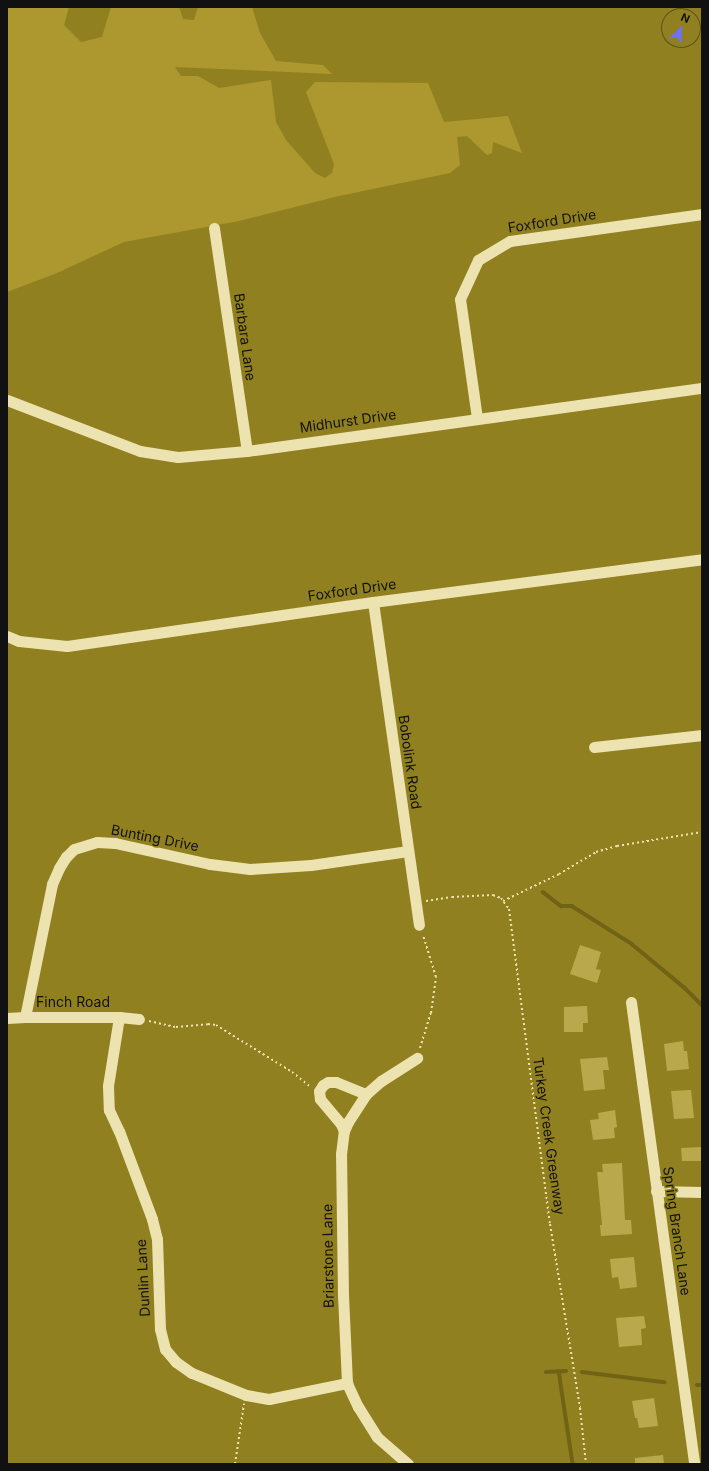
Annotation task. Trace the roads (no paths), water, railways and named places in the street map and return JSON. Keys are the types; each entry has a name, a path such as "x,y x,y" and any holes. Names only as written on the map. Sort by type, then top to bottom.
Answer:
{"street":[{"name":"Foxford Drive","path":"477,418 460,298 478,260 510,241 702,214"},
{"name":"Barbara Lane","path":"214,228 247,451"},
{"name":"Midhurst Drive","path":"7,400 140,451 178,457 247,451 702,388"},
{"name":"Foxford Drive","path":"7,636 19,641 67,646 373,602 702,559"},
{"name":"Bobolink Road","path":"373,602 419,925"},
{"path":"594,747 702,735"},
{"name":"Bunting Drive","path":"25,1016 52,884 58,868 74,849 97,842 115,843 210,864 250,869 311,865 408,851"},
{"name":"Spring Branch Lane","path":"631,1002 694,1464"},
{"name":"Finch Road","path":"7,1018 25,1016 119,1017 139,1019"},
{"name":"Dunlin Lane","path":"119,1017 108,1086 109,1110 119,1131 146,1204 157,1239 160,1329 166,1349 176,1362 192,1373 246,1395 269,1399 347,1383"},
{"name":"Briarstone Lane","path":"408,1464 376,1437 358,1407 347,1383 343,1295 341,1154 344,1132 366,1094 381,1081 417,1058"},
{"path":"344,1132 341,1124 320,1099 320,1091 323,1085 328,1082 336,1082 366,1094"},
{"path":"656,1191 702,1192"}],"waterway":[{"path":"543,892 561,906 572,906 632,944 685,988 702,1005"},
{"path":"559,1371 573,1464"},
{"path":"546,1372 566,1371"},
{"path":"582,1372 664,1382"},
{"path":"697,1385 702,1385"}]}
